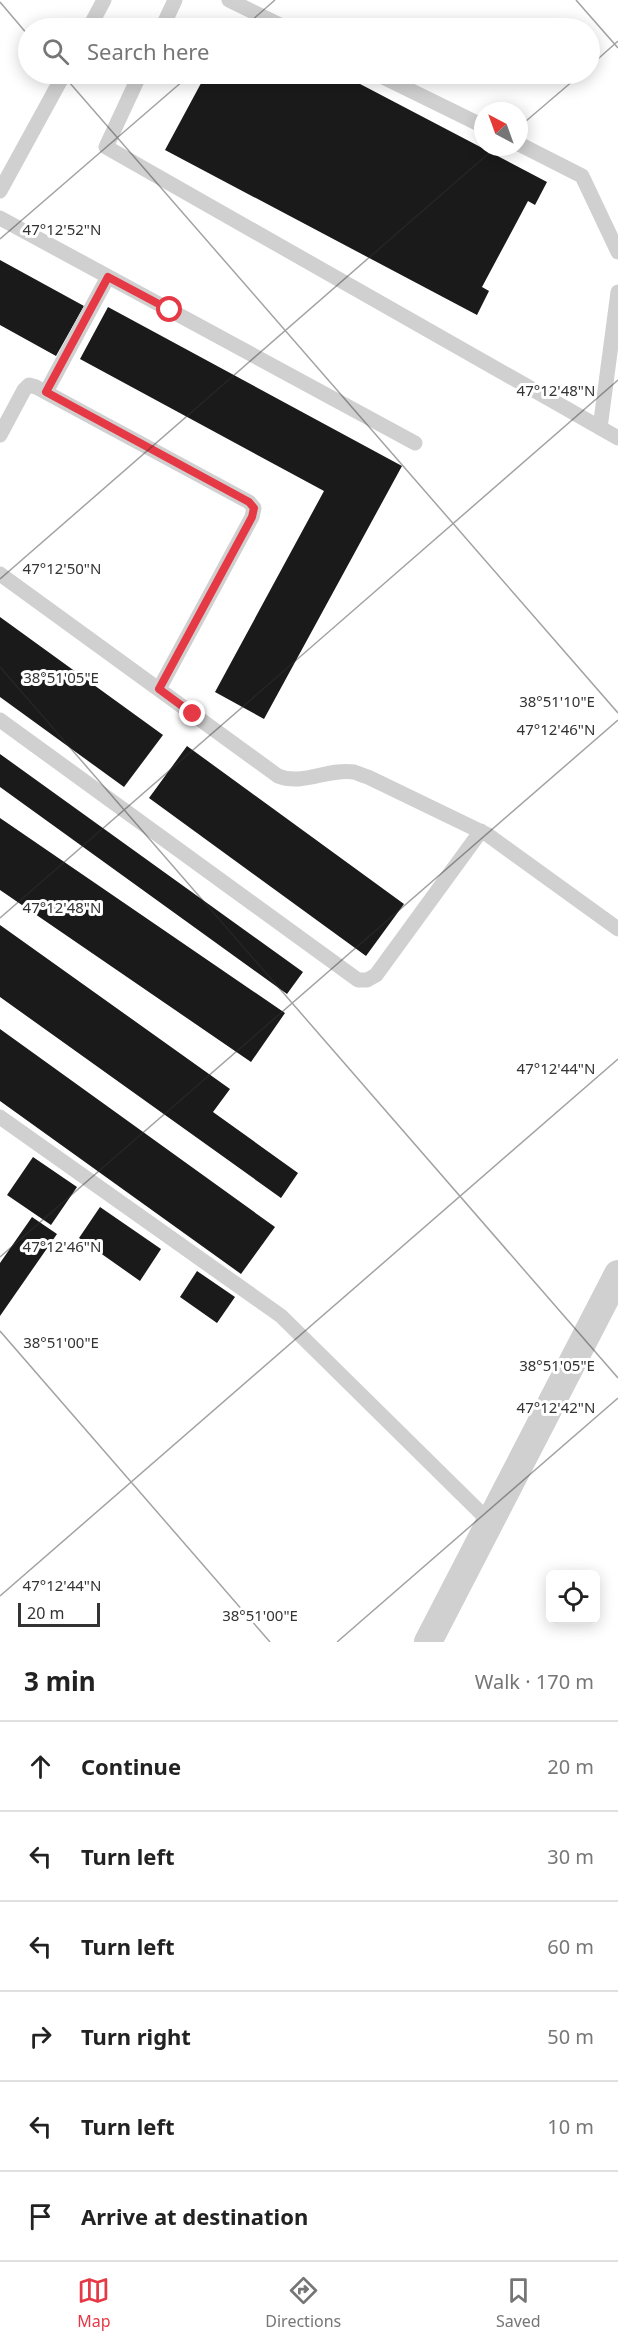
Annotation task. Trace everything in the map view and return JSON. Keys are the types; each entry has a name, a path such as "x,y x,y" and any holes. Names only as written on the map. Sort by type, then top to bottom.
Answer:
{"street":[{"path":"428,1642 618,1274"}],"lane":[{"path":"94,18 104,0"},
{"path":"167,18 175,0"},
{"path":"229,0 266,18"},
{"path":"0,191 59,84"},
{"path":"135,84 106,147 618,438"},
{"path":"397,84 474,122"},
{"path":"528,149 582,176 618,252"},
{"path":"0,218 415,443"},
{"path":"46,392 108,277"},
{"path":"600,428 618,292"},
{"path":"0,435 24,390 29,385 46,392 249,502 254,508 252,517 159,689"},
{"path":"0,574 278,776 298,780 354,772 481,831 618,929"},
{"path":"0,720 358,980 367,980 376,975 481,831"},
{"path":"0,1117 281,1316 490,1522"}],"building":[{"path":"201,84 360,84 474,144 474,156 497,156 547,182 535,205 528,201 482,287 489,291 477,315 165,150"},
{"path":"0,260 84,306 56,356 0,325"},
{"path":"108,307 402,466 264,719 215,692 324,491 80,359"},
{"path":"0,617 163,735 124,787 0,697"},
{"path":"187,746 404,904 366,956 149,798"},
{"path":"0,754 303,972 287,994 0,787"},
{"path":"0,818 285,1013 251,1062 0,890"},
{"path":"0,925 230,1089 213,1112 298,1173 281,1198 0,997"},
{"path":"0,1029 275,1227 241,1274 0,1101"},
{"path":"33,1157 77,1187 51,1225 7,1195"},
{"path":"100,1207 161,1249 140,1281 79,1238"},
{"path":"32,1217 57,1234 0,1316 0,1263"},
{"path":"197,1271 235,1297 217,1323 180,1297"}],"route":[{"path":"170,310 108,277 46,392 249,502 254,508 252,517 159,689 193,714"}]}
